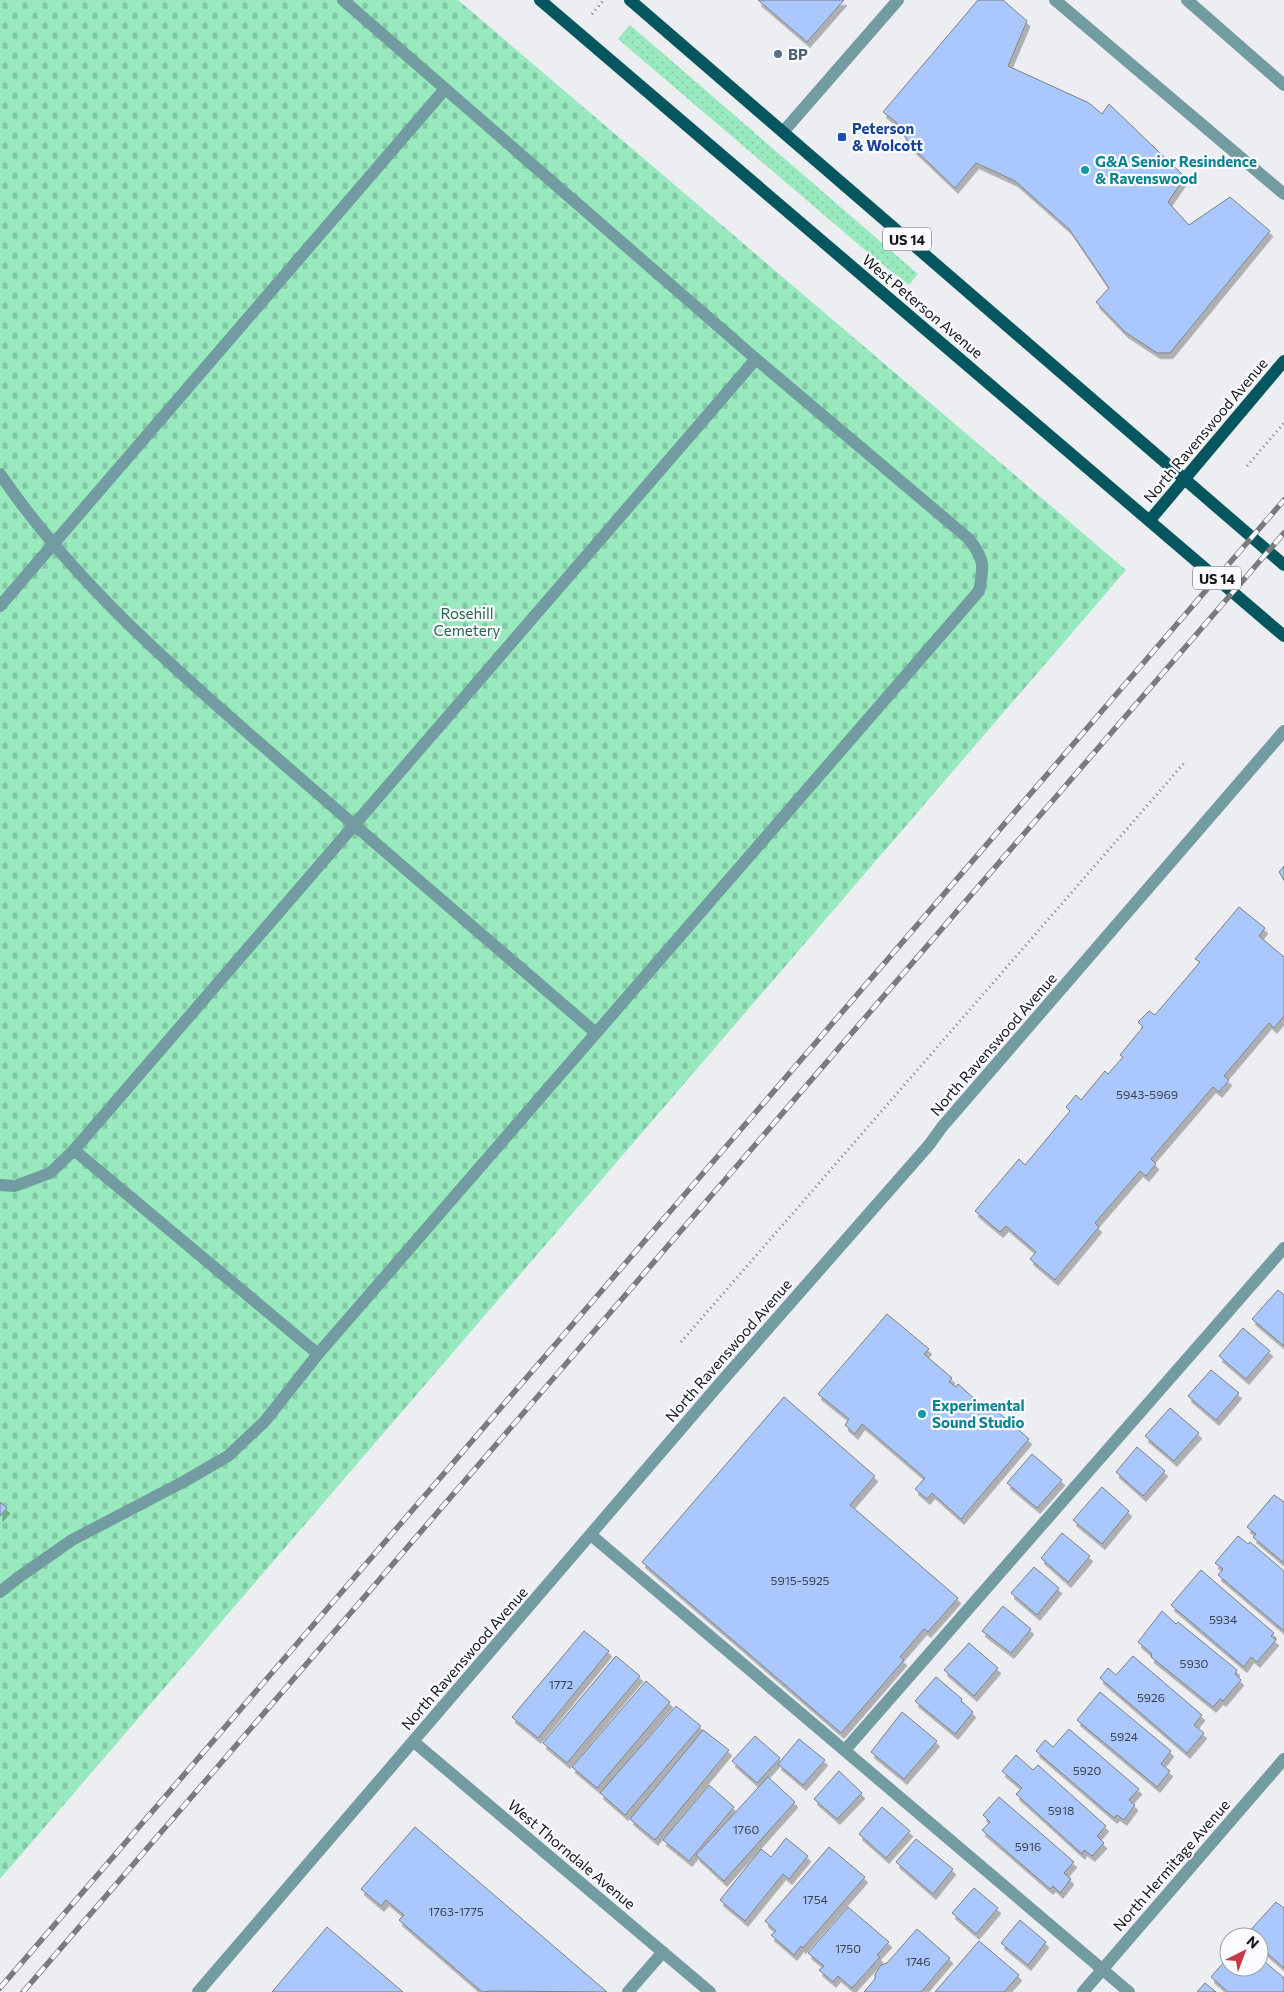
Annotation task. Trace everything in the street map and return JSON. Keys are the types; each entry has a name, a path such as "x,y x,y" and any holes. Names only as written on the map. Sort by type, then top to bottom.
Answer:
{"main road":[{"name":"US 14","path":"630,0 1284,565"},
{"name":"West Peterson Avenue","path":"542,1 1284,636"},
{"name":"North Ravenswood Avenue","path":"1150,520 1284,361"}],"street":[{"path":"0,1592 72,1540 228,1456 265,1421 318,1354 979,591 983,571 981,555 969,539 756,359 343,0"},
{"path":"784,132 898,0"},
{"path":"1055,0 1284,194"},
{"path":"1188,0 1284,85"},
{"path":"0,606 445,89"},
{"path":"0,1185 15,1186 50,1173 74,1150 756,359"},
{"path":"0,474 53,545 121,617 198,690 596,1034"},
{"name":"North Ravenswood Avenue","path":"198,1992 1284,731"},
{"path":"74,1150 318,1354"},
{"path":"845,1750 1284,1248"},
{"path":"591,1535 1129,1992"},
{"name":"West Thorndale Avenue","path":"414,1742 710,1992"},
{"name":"North Hermitage Avenue","path":"1083,1992 1284,1759"},
{"path":"628,1992 663,1952"}],"path":[{"path":"590,16 603,1"},
{"path":"1247,466 1284,424"},
{"path":"681,1342 1185,762"}],"green space":[{"name":"Rosehill Cemetery","path":"0,0 458,0 1126,570 0,1879"},
{"path":"630,25 918,274 909,285 872,256 618,39"}],"building":[{"path":"758,0 844,0 807,42"},
{"name":"G&A Senior Resindence & Ravenswood","path":"978,0 1003,0 1027,21 1008,66 1089,103 1102,114 1109,104 1185,177 1168,202 1189,225 1230,197 1270,231 1170,353 1157,353 1125,332 1096,302 1109,288 1069,229 1015,181 976,163 955,188 911,146 896,122 883,112"},
{"path":"1284,866 1284,880 1279,872"},
{"path":"1239,907 1265,928 1259,936 1284,957 1284,1016 1274,1028 1269,1023 1224,1076 1229,1080 1219,1092 1213,1087 1151,1159 1156,1164 1146,1176 1140,1171 1095,1223 1099,1227 1055,1280 1030,1259 1036,1252 1006,1226 1000,1232 975,1211 1019,1159 1025,1165 1070,1111 1066,1107 1076,1095 1081,1100 1105,1071 1108,1074 1123,1057 1120,1055 1143,1027 1138,1022 1149,1011 1155,1015 1200,962 1195,959"},
{"path":"1278,1290 1284,1295 1284,1346 1252,1319"},
{"name":"Experimental Sound Studio","path":"887,1314 929,1349 924,1354 952,1378 949,1382 956,1387 958,1384 986,1409 990,1405 1029,1439 961,1519 932,1493 927,1499 915,1489 925,1478 862,1424 855,1434 845,1425 849,1419 818,1394"},
{"path":"1243,1328 1270,1351 1246,1379 1219,1356"},
{"path":"1211,1370 1239,1393 1216,1420 1188,1396"},
{"path":"784,1397 875,1476 850,1505 958,1598 928,1632 924,1629 900,1657 904,1660 841,1733 642,1562"},
{"path":"1170,1408 1199,1433 1174,1461 1145,1436"},
{"path":"1137,1447 1165,1471 1143,1496 1116,1472"},
{"path":"1032,1454 1062,1480 1037,1508 1007,1483"},
{"path":"1102,1487 1129,1511 1102,1544 1073,1520"},
{"path":"1274,1495 1284,1502 1284,1563 1253,1537 1256,1534 1247,1527"},
{"path":"0,1502 7,1508 0,1516"},
{"path":"1062,1533 1090,1556 1068,1582 1041,1558"},
{"path":"1238,1536 1248,1544 1250,1542 1284,1571 1284,1631 1218,1575 1223,1569 1215,1563"},
{"path":"1034,1567 1059,1588 1037,1615 1011,1593"},
{"path":"1201,1570 1274,1633 1271,1636 1276,1640 1257,1662 1251,1657 1244,1667 1171,1605"},
{"path":"1003,1606 1031,1629 1011,1653 982,1631"},
{"path":"1162,1611 1176,1624 1178,1622 1237,1670 1235,1674 1241,1680 1223,1701 1220,1699 1213,1707 1151,1657 1152,1654 1138,1642"},
{"path":"584,1631 609,1651 538,1738 512,1717"},
{"path":"969,1643 998,1668 974,1696 944,1670"},
{"path":"616,1656 640,1676 567,1763 543,1743"},
{"path":"1133,1656 1202,1715 1194,1725 1204,1733 1187,1753 1100,1678 1108,1668 1116,1675"},
{"path":"936,1677 962,1699 961,1701 973,1712 955,1734 915,1701"},
{"path":"646,1681 670,1702 597,1788 572,1767"},
{"path":"1100,1692 1171,1751 1161,1764 1170,1771 1157,1787 1077,1720"},
{"path":"676,1706 701,1726 625,1815 600,1793"},
{"path":"902,1712 937,1741 904,1779 871,1752"},
{"path":"1069,1729 1139,1789 1129,1800 1135,1805 1124,1820 1117,1815 1114,1818 1036,1751 1045,1740 1053,1747"},
{"path":"703,1730 729,1750 655,1840 630,1819"},
{"path":"755,1736 780,1758 757,1783 732,1761"},
{"path":"799,1739 825,1760 803,1785 778,1764"},
{"path":"1016,1755 1033,1770 1038,1765 1106,1826 1097,1836 1104,1843 1092,1856 1084,1850 1082,1854 1016,1794 1022,1788 1002,1771"},
{"path":"839,1771 862,1793 837,1819 814,1799"},
{"path":"768,1777 795,1802 724,1881 696,1855"},
{"path":"709,1785 734,1807 689,1861 663,1840"},
{"path":"999,1797 1074,1862 1064,1873 1071,1879 1060,1893 1053,1886 1050,1889 982,1830 990,1822 983,1815"},
{"path":"882,1807 910,1831 886,1858 859,1834"},
{"path":"415,1827 607,1992 482,1992 399,1920 404,1915 386,1900 381,1906 361,1889"},
{"path":"786,1838 808,1856 789,1879 783,1874 745,1921 720,1900 761,1849 771,1857"},
{"path":"916,1839 953,1869 933,1894 896,1862"},
{"path":"829,1847 865,1877 803,1948 801,1946 794,1955 771,1935 776,1931 765,1921"},
{"path":"974,1888 998,1908 976,1934 952,1913"},
{"path":"1276,1902 1284,1908 1284,1968 1269,1955 1269,1927 1253,1927"},
{"path":"848,1907 889,1942 877,1955 880,1957 852,1988 838,1976 833,1982 819,1970 824,1966 808,1953"},
{"path":"1020,1920 1046,1942 1028,1965 1001,1943"},
{"path":"327,1927 403,1992 272,1992"},
{"path":"917,1929 950,1958 921,1992 864,1992 875,1979 875,1974 881,1965 887,1963"},
{"path":"979,1941 1019,1975 1004,1992 935,1992"},
{"path":"1269,1965 1284,1978 1284,1992 1228,1992 1211,1977 1219,1968 1219,1977 1269,1977"},
{"path":"1205,1983 1216,1992 1197,1992"}],"railway":[{"path":"0,1988 1284,500"},
{"path":"23,1992 1284,533"}],"place":[{"name":"BP","path":"778,54"},
{"name":"Peterson & Wolcott","path":"842,137"},
{"name":"G&A Senior Resindence & Ravenswood","path":"1085,170"},
{"name":"Experimental Sound Studio","path":"922,1414"}]}
